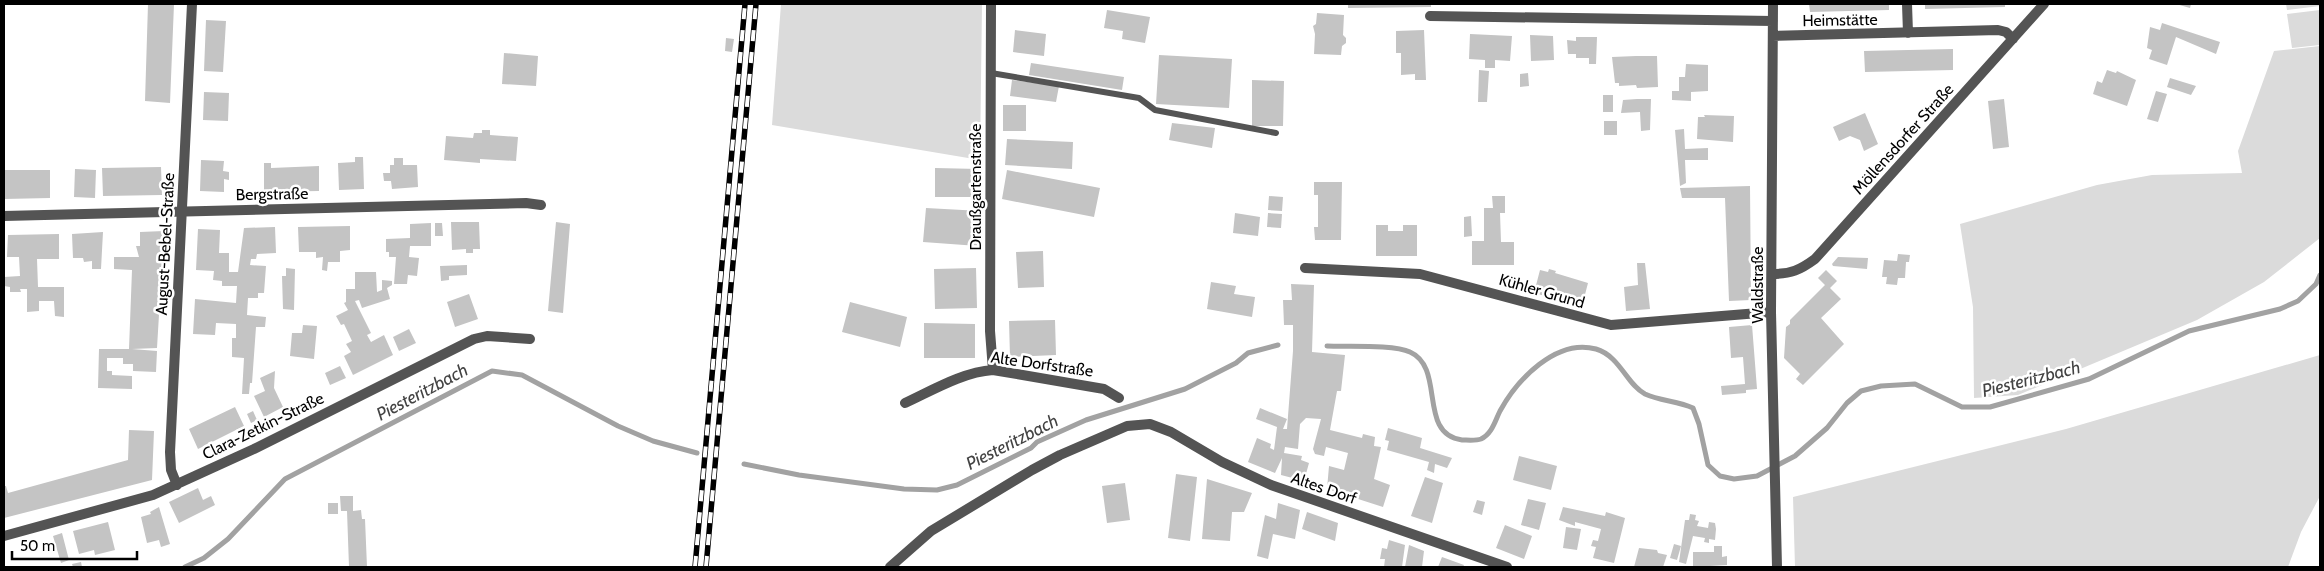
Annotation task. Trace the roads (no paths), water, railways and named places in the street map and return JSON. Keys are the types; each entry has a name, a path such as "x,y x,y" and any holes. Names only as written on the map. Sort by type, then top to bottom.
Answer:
{"street":[{"name":"August-Bebel-Straße","path":"177,484 172,470 170,452 192,4"},
{"name":"Draußgartenstraße","path":"991,4 990,331 993,370"},
{"name":"Waldstraße","path":"1773,4 1771,312 1777,567"},
{"path":"1907,4 1908,33"},
{"name":"Möllensdorfer Straße","path":"1772,274 1789,274 1801,270 1815,259 2044,4"},
{"path":"1430,16 1773,21"},
{"name":"Heimstätte","path":"1774,36 1998,30 2006,32 2013,39"},
{"name":"Bergstraße","path":"4,216 526,203 541,205"},
{"name":"Kühler Grund","path":"1305,268 1420,274 1611,325 1771,312"},
{"name":"Clara-Zetkin-Straße","path":"4,536 145,497 177,484 474,340 486,336 530,339"},
{"name":"Alte Dorfstraße","path":"905,403 965,376 980,371 993,370 1104,389 1119,398"},
{"name":"Altes Dorf","path":"890,567 931,532 1012,482 1093,440 1138,424 1160,427 1222,462 1271,485 1507,567"}],"lane":[{"path":"991,73 1139,98 1155,110 1276,133"}],"waterway":[{"name":"Piesteritzbach","path":"1327,346 1382,347 1403,349 1410,352 1421,360 1427,372 1435,414 1440,426 1448,435 1462,440 1477,440 1485,437 1493,427 1507,399 1539,364 1567,350 1581,347 1596,349 1611,358 1633,384 1645,394 1693,408 1699,424 1708,465 1720,476 1734,479 1757,476 1795,456 1827,428 1847,403 1861,391 1881,386 1915,384 1962,407 1990,407 2089,379 2189,331 2280,309 2298,301 2316,284 2320,275"},
{"name":"Piesteritzbach","path":"744,464 799,475 904,489 937,490 957,485 1031,448 1037,442 1086,420 1185,389 1236,363 1248,353 1278,345"},
{"name":"Piesteritzbach","path":"185,567 204,558 228,539 285,479 492,371 522,375 618,426 653,441 697,453"}],"railway":[{"path":"695,567 745,4"},
{"path":"706,567 756,4"}]}
